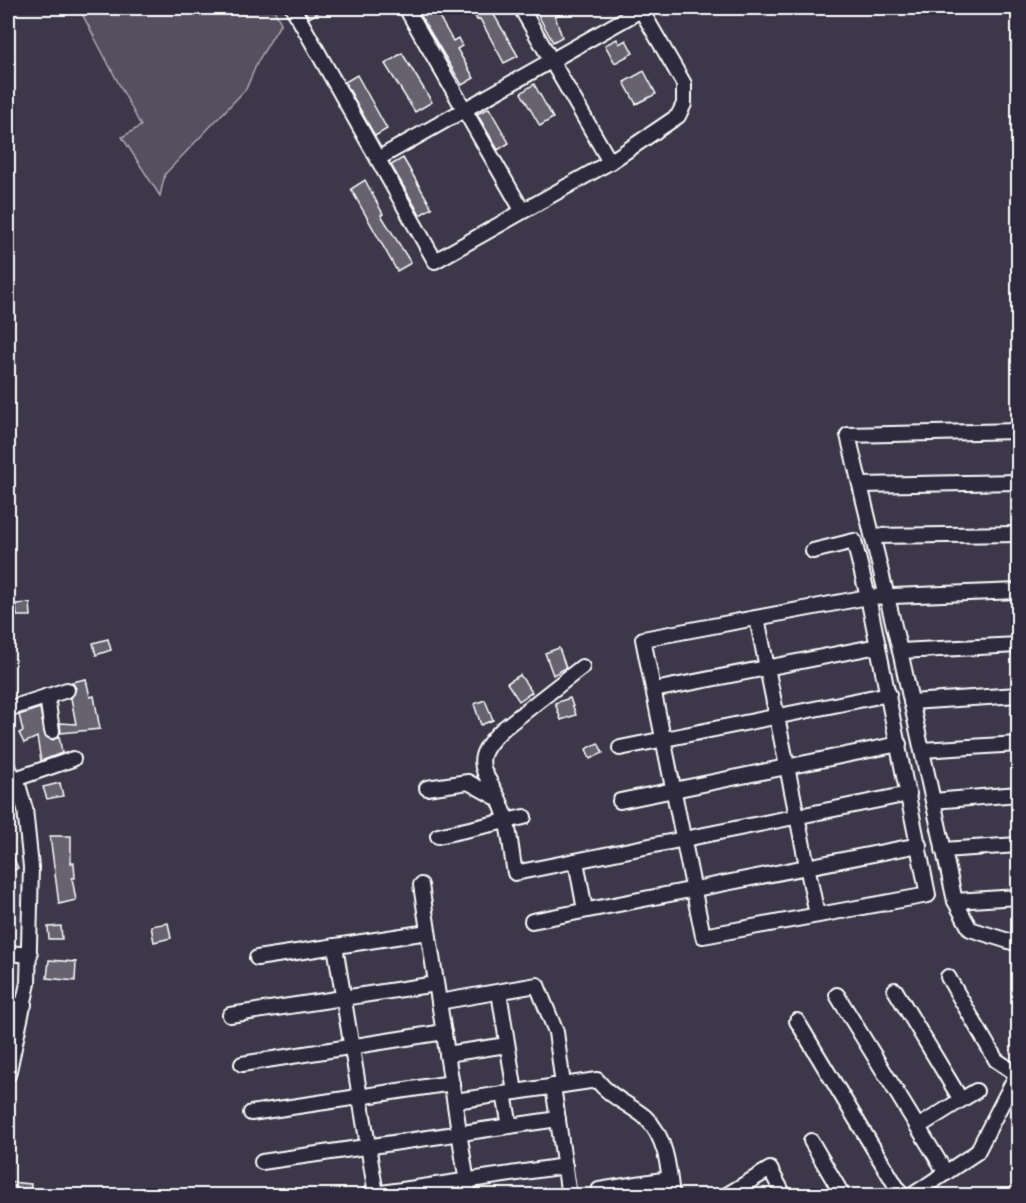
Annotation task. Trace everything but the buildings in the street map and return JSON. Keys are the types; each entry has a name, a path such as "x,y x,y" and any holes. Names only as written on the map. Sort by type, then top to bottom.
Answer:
{"street":[{"path":"293,8 435,261 610,162 678,116 684,104 684,84 640,9 379,158"},
{"path":"406,8 522,210"},
{"path":"521,8 610,162"},
{"path":"1018,431 848,435 900,651 955,901 970,929 1018,944"},
{"path":"861,485 1018,482"},
{"path":"873,536 1018,534"},
{"path":"813,551 854,541 868,597 889,694 928,894 703,936 643,639 868,597 1018,591"},
{"path":"757,618 817,915"},
{"path":"900,651 1018,645"},
{"path":"654,690 878,646"},
{"path":"582,667 492,739 482,763 485,777 504,811 515,873 909,794"},
{"path":"8,709 67,690"},
{"path":"620,748 889,694"},
{"path":"911,702 1018,695"},
{"path":"47,696 52,731"},
{"path":"620,801 899,744"},
{"path":"922,750 1018,744"},
{"path":"8,1075 9,1059 24,1005 30,955 31,867 28,825 11,773 73,759"},
{"path":"427,788 468,782 497,798"},
{"path":"933,801 1018,794"},
{"path":"438,836 524,817"},
{"path":"532,921 919,844"},
{"path":"943,850 1018,845"},
{"path":"576,861 585,910"},
{"path":"421,885 469,1196"},
{"path":"955,901 1018,897"},
{"path":"257,958 428,932"},
{"path":"335,946 368,1147 372,1195 565,1166"},
{"path":"8,953 30,955"},
{"path":"911,1196 977,1152 1017,1074 996,1060 948,977"},
{"path":"230,1015 436,984"},
{"path":"439,1002 537,985 556,1032 558,1119 569,1196"},
{"path":"895,990 961,1100"},
{"path":"499,992 507,1045 510,1126"},
{"path":"837,995 946,1173"},
{"path":"8,1005 24,1005"},
{"path":"796,1022 902,1196"},
{"path":"242,1064 444,1032"},
{"path":"447,1054 507,1045"},
{"path":"455,1101 597,1080 612,1095 644,1117 656,1129 666,1157 672,1196"},
{"path":"251,1113 452,1083"},
{"path":"918,1127 976,1091"},
{"path":"262,1162 558,1119"},
{"path":"811,1141 843,1196"},
{"path":"725,1196 770,1169 784,1195"},
{"path":"599,1190 619,1191 669,1179"}],"shaded area":[{"path":"79,8 273,8 281,23 258,61 246,89 165,174 160,196 122,137 141,126"}]}
